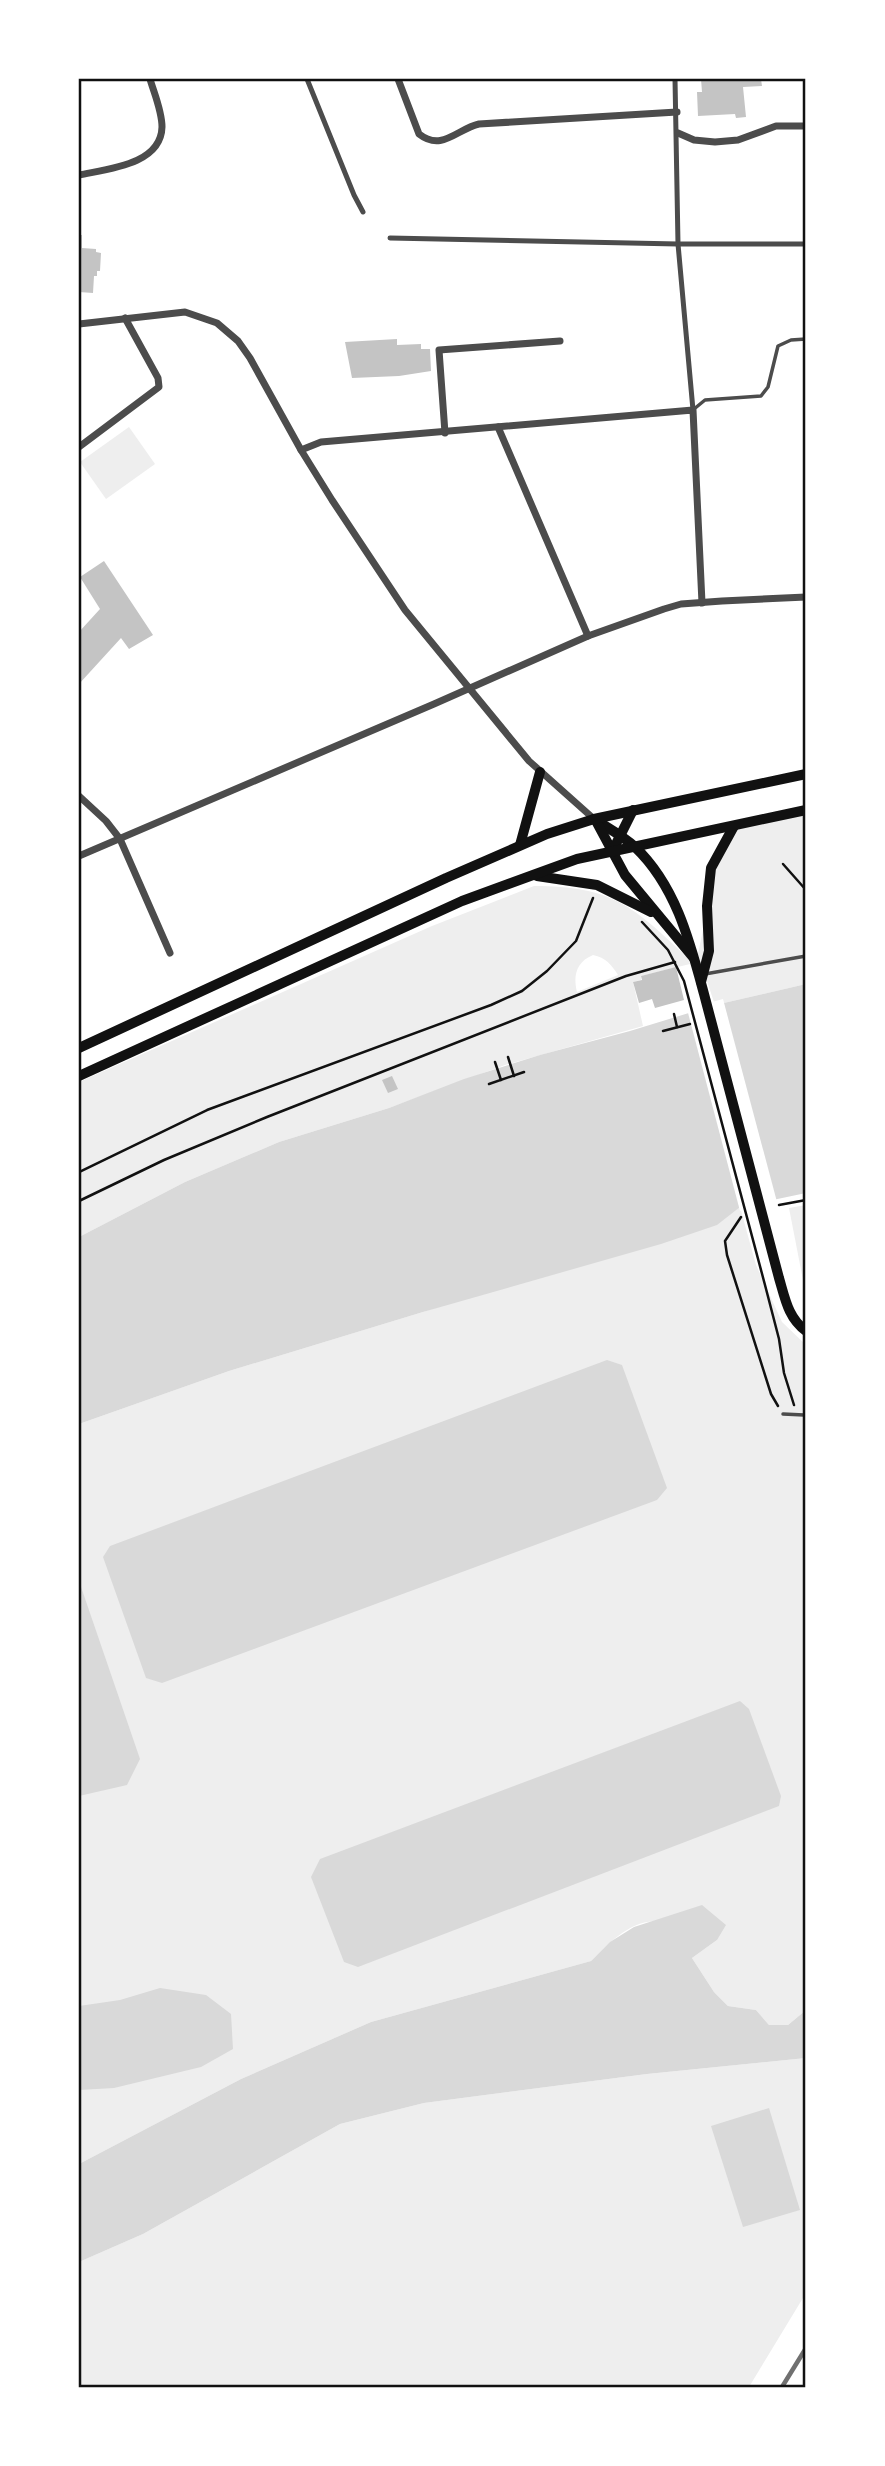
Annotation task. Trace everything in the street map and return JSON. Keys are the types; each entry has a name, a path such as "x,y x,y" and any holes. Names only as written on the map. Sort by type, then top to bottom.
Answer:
{"main road":[{"path":"520,845 540,772"},
{"path":"79,1048 520,845 594,819 806,774"},
{"path":"612,852 633,810"},
{"path":"79,1076 462,901 533,875 577,859 806,810"},
{"path":"594,819 634,846 657,872 694,950 692,957"},
{"path":"594,819 625,875 692,957 702,979 779,1280 789,1311 806,1331"},
{"path":"702,979 709,951 706,906 711,868 734,826"},
{"path":"533,875 597,885 656,914"}],"street":[{"path":"79,175 131,162 150,153 157,144 162,128 150,79"},
{"path":"307,79 363,212"},
{"path":"398,79 419,134 433,142 450,139 479,124 677,113"},
{"path":"675,79 678,244 693,410 702,603"},
{"path":"678,133 694,140 715,142 738,140 776,126 806,126"},
{"path":"390,238 806,244"},
{"path":"79,324 185,312 217,323 238,341 356,539 405,610 540,772 594,819"},
{"path":"79,447 159,387 158,378 125,318"},
{"path":"445,433 439,350 560,341"},
{"path":"301,450 321,442 693,410"},
{"path":"498,427 588,636"},
{"path":"79,856 588,636 681,604 806,597"},
{"path":"79,796 106,821 120,839 170,953"}],"lane":[{"path":"693,410 705,400 761,396 768,387 778,346 791,340 806,339"},
{"path":"702,979 806,956"},
{"path":"783,1414 804,1415"}],"path":[{"path":"783,864 806,890"},
{"path":"79,1172 207,1111 510,996 531,984 576,941 593,897 602,900"},
{"path":"638,918 656,936 675,962 690,1003 765,1282 792,1404 804,1415"},
{"path":"79,1201 164,1160 265,1118 625,976 675,962"},
{"path":"674,1014 677,1027"},
{"path":"663,1031 690,1024"},
{"path":"508,1057 514,1076"},
{"path":"495,1062 501,1080"},
{"path":"489,1084 524,1072"},
{"path":"779,1205 806,1200"},
{"path":"741,1217 726,1241 727,1255 771,1394 783,1414"}],"shaded area":[{"path":"129,427 155,464 106,499 80,462"},
{"path":"806,810 806,984 715,1005 698,954 716,867 737,828"},
{"path":"534,886 583,890 620,902 636,912 688,958 690,964 641,976 641,980 633,982 643,1026 505,1065 389,1108 279,1142 185,1182 79,1237 79,1082 432,926","holes":["593,955 608,962 618,975 577,992 577,970 583,961"]},
{"path":"806,984 806,1193 740,1207 717,1225 661,1244 229,1371 79,1424 79,1237 185,1182 279,1142 389,1108 464,1079 540,1055 715,1005"},
{"path":"806,1205 806,1288 789,1208"},
{"path":"740,1207 756,1265 782,1322 806,1345 806,2010 788,2025 769,2025 756,2010 728,2006 714,1992 692,1958 717,1940 667,1923 640,1924 622,1933 591,1961 371,2022 241,2079 79,2164 79,1424 229,1371 423,1312"},
{"path":"607,1360 622,1365 667,1488 657,1500 162,1683 146,1678 103,1557 110,1546"},
{"path":"79,1581 140,1759 127,1785 79,1796"},
{"path":"740,1701 749,1709 781,1796 779,1806 358,1967 344,1962 311,1877 320,1859"},
{"path":"702,1905 726,1925 717,1940 692,1958 714,1992 728,2006 756,2010 769,2025 788,2025 806,2010 806,2058 647,2074 424,2103 340,2124 143,2234 79,2262 79,2164 241,2079 371,2022 591,1961 610,1942 634,1927"},
{"path":"160,1988 206,1995 231,2014 233,2049 201,2067 114,2088 79,2090 79,2006 120,2000"},
{"path":"806,2058 806,2293 749,2387 79,2387 79,2262 143,2234 340,2124 424,2103 647,2074"},
{"path":"769,2108 800,2210 743,2227 711,2126"}],"pier":[{"path":"723,999 777,1202 740,1211 687,1009"}],"building":[{"path":"701,79 761,79 762,86 743,87 746,117 736,118 735,114 698,116 697,92 702,92"},
{"path":"79,235 82,235 82,248 96,249 96,252 101,253 100,271 94,276 93,293 79,292"},
{"path":"397,339 397,345 421,344 421,349 430,349 431,371 399,376 352,378 345,342"},
{"path":"104,561 153,635 129,649 121,638 79,684 79,632 100,609 80,577"},
{"path":"676,967 684,1000 655,1008 652,999 639,1003 633,982 642,980 641,976"},
{"path":"392,1076 398,1089 388,1093 382,1080"}],"railway":[{"path":"782,2387 806,2348"}]}
